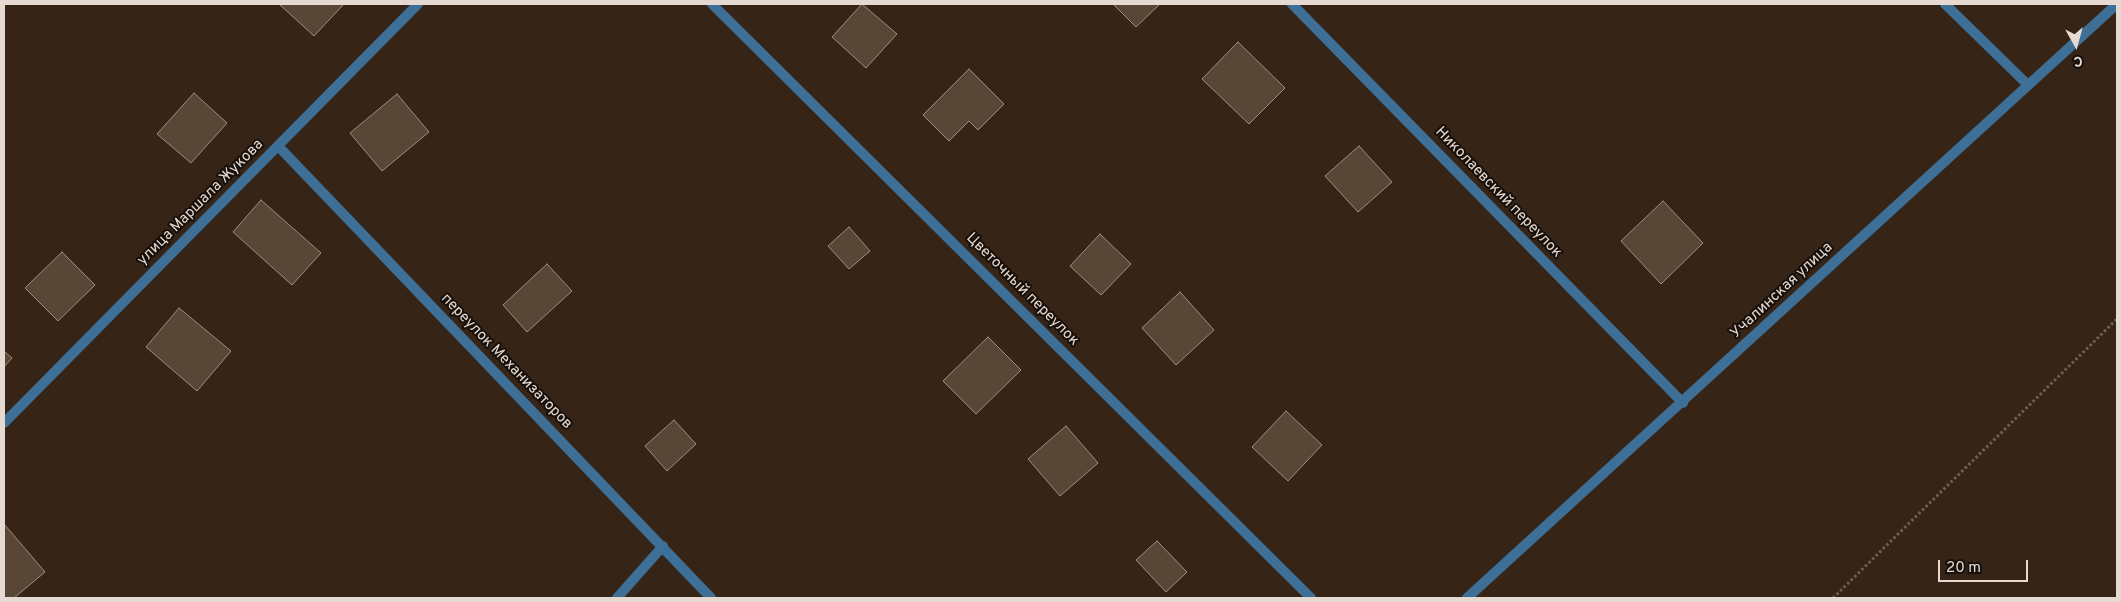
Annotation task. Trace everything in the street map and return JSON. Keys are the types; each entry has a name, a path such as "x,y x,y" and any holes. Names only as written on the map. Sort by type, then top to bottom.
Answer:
{"street":[{"name":"улица Маршала Жукова","path":"4,423 279,147 418,4"},
{"name":"Цветочный переулок","path":"712,4 1311,598"},
{"name":"Николаевский переулок","path":"1292,4 1683,403"},
{"path":"1945,4 2028,85"},
{"name":"Учалинская улица","path":"1467,598 1683,403 2117,4"},
{"name":"переулок Механизаторов","path":"279,147 711,598"},
{"path":"617,598 663,546"}],"path":[{"path":"1833,598 2117,320"}],"building":[{"path":"279,4 344,4 314,36"},
{"path":"862,4 897,34 866,68 832,37"},
{"path":"1113,4 1160,4 1136,27"},
{"path":"1238,42 1285,88 1249,124 1202,79"},
{"path":"969,69 1004,104 978,130 969,121 949,141 923,115"},
{"path":"194,93 227,123 191,163 157,134"},
{"path":"397,94 429,132 382,171 350,133"},
{"path":"1359,146 1392,182 1358,212 1325,176"},
{"path":"261,200 321,253 292,285 233,232"},
{"path":"1663,201 1703,243 1661,284 1621,241"},
{"path":"849,227 870,251 849,269 828,246"},
{"path":"1100,234 1131,264 1101,295 1070,266"},
{"path":"62,252 95,285 58,321 25,288"},
{"path":"547,264 572,291 527,332 503,305"},
{"path":"1180,292 1214,330 1176,365 1142,328"},
{"path":"179,308 231,351 197,391 146,347"},
{"path":"988,337 1021,370 976,414 943,381"},
{"path":"4,351 12,358 4,367"},
{"path":"1286,411 1322,445 1288,481 1252,447"},
{"path":"674,420 696,444 667,471 645,446"},
{"path":"1066,426 1098,463 1060,496 1028,459"},
{"path":"4,524 45,572 14,598 4,598"},
{"path":"1157,541 1187,572 1166,592 1136,560"}]}
